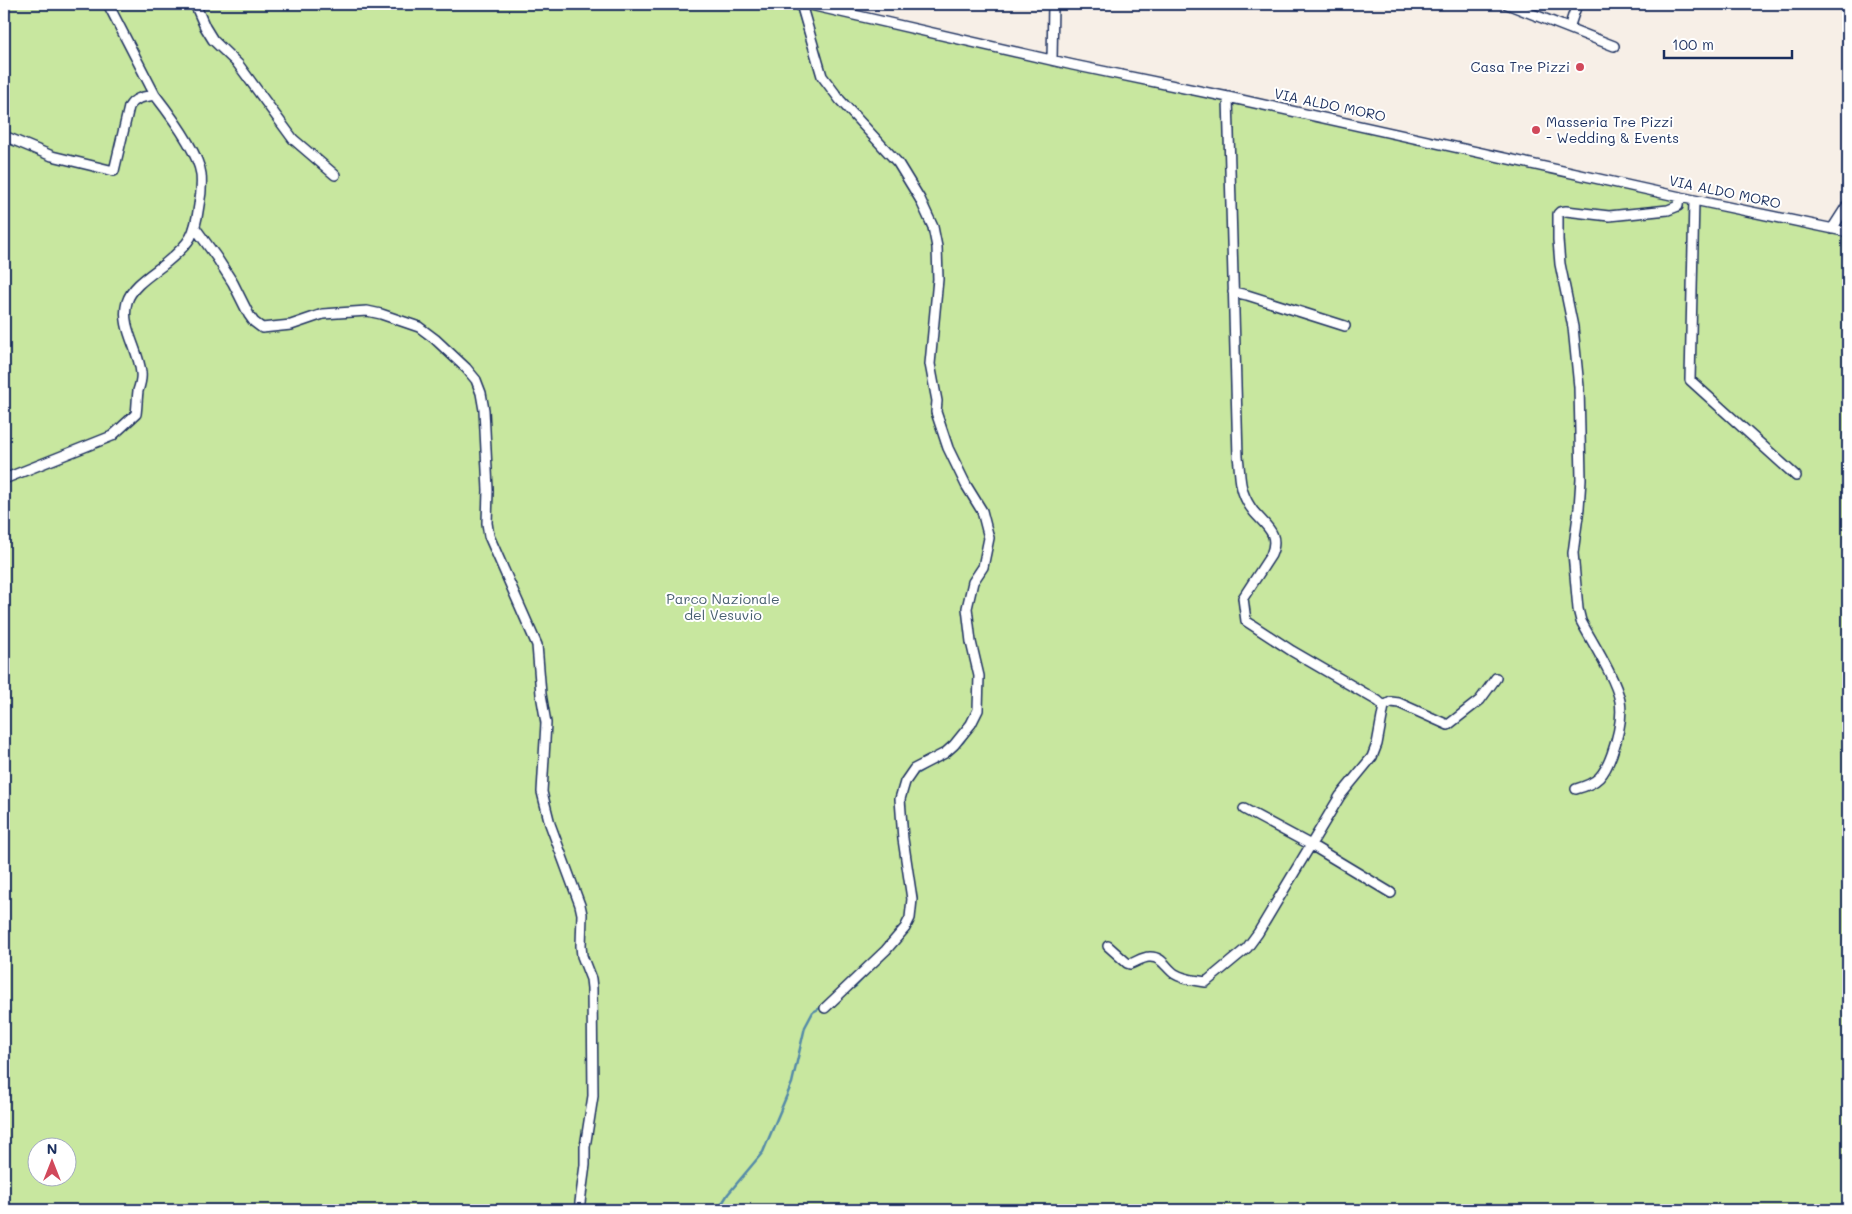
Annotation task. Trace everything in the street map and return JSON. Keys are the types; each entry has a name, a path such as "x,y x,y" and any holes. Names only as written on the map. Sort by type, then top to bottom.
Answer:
{"street":[{"path":"4,479 112,436 136,414 142,374 127,326 127,301 142,282 183,248 196,229 201,173 194,153 155,95 108,4"},
{"path":"196,4 213,40 238,64 293,139 336,175"},
{"path":"801,4 822,76 840,100 898,163 920,199 933,227 937,247 938,279 930,364 937,401 936,412 948,448 966,485 982,511 989,538 983,567 973,582 967,608 978,676 978,710 971,724 954,745 914,769 905,782 900,798 903,839 912,899 910,918 905,928 886,950 825,1008"},
{"name":"VIA ALDO MORO","path":"807,4 1052,60 1848,232"},
{"path":"1052,60 1053,4"},
{"path":"1507,4 1614,46"},
{"path":"1569,28 1576,4"},
{"path":"4,136 52,156 114,171 129,107 133,101 141,97 155,95"},
{"path":"1228,97 1238,457 1243,491 1252,510 1268,525 1275,539 1271,555 1243,598 1246,621 1384,706"},
{"path":"1576,789 1592,784 1609,763 1618,736 1621,713 1616,689 1581,621 1578,609 1573,553 1581,478 1580,388 1573,327 1560,256 1558,214 1566,211 1609,216 1668,210 1678,206 1679,197"},
{"path":"1694,200 1690,380 1796,476"},
{"path":"1832,229 1848,204"},
{"path":"196,229 228,274 254,322 262,328 291,326 323,314 367,311 382,314 419,328 436,339 476,380 484,410 488,490 487,523 490,536 537,645 541,694 546,723 542,792 550,824 580,904 582,956 591,978 594,1096 584,1147 579,1210"},
{"path":"1233,292 1247,294 1344,326"},
{"path":"1108,946 1126,963 1130,964 1148,957 1154,957 1162,961 1175,974 1188,979 1206,982 1247,948 1340,796 1372,757 1384,706 1391,702 1399,703 1448,725 1480,700 1496,678"},
{"path":"1244,809 1311,845 1391,893"}],"green space":[{"name":"Parco Nazionale del Vesuvio","path":"4,4 819,4 1848,230 1848,1210 4,1210"}],"waterway":[{"path":"796,4 809,47"},
{"path":"923,215 931,235"},
{"path":"933,271 933,288"},
{"path":"927,355 929,333"},
{"path":"957,747 963,742 969,732"},
{"path":"913,776 932,764"},
{"path":"850,990 866,975"},
{"path":"718,1210 728,1194 763,1152 792,1083 805,1027 813,1012 822,1007"}],"place":[{"name":"Casa Tre Pizzi","path":"1580,67"},
{"name":"Masseria Tre Pizzi - Wedding & Events","path":"1536,130"}]}
